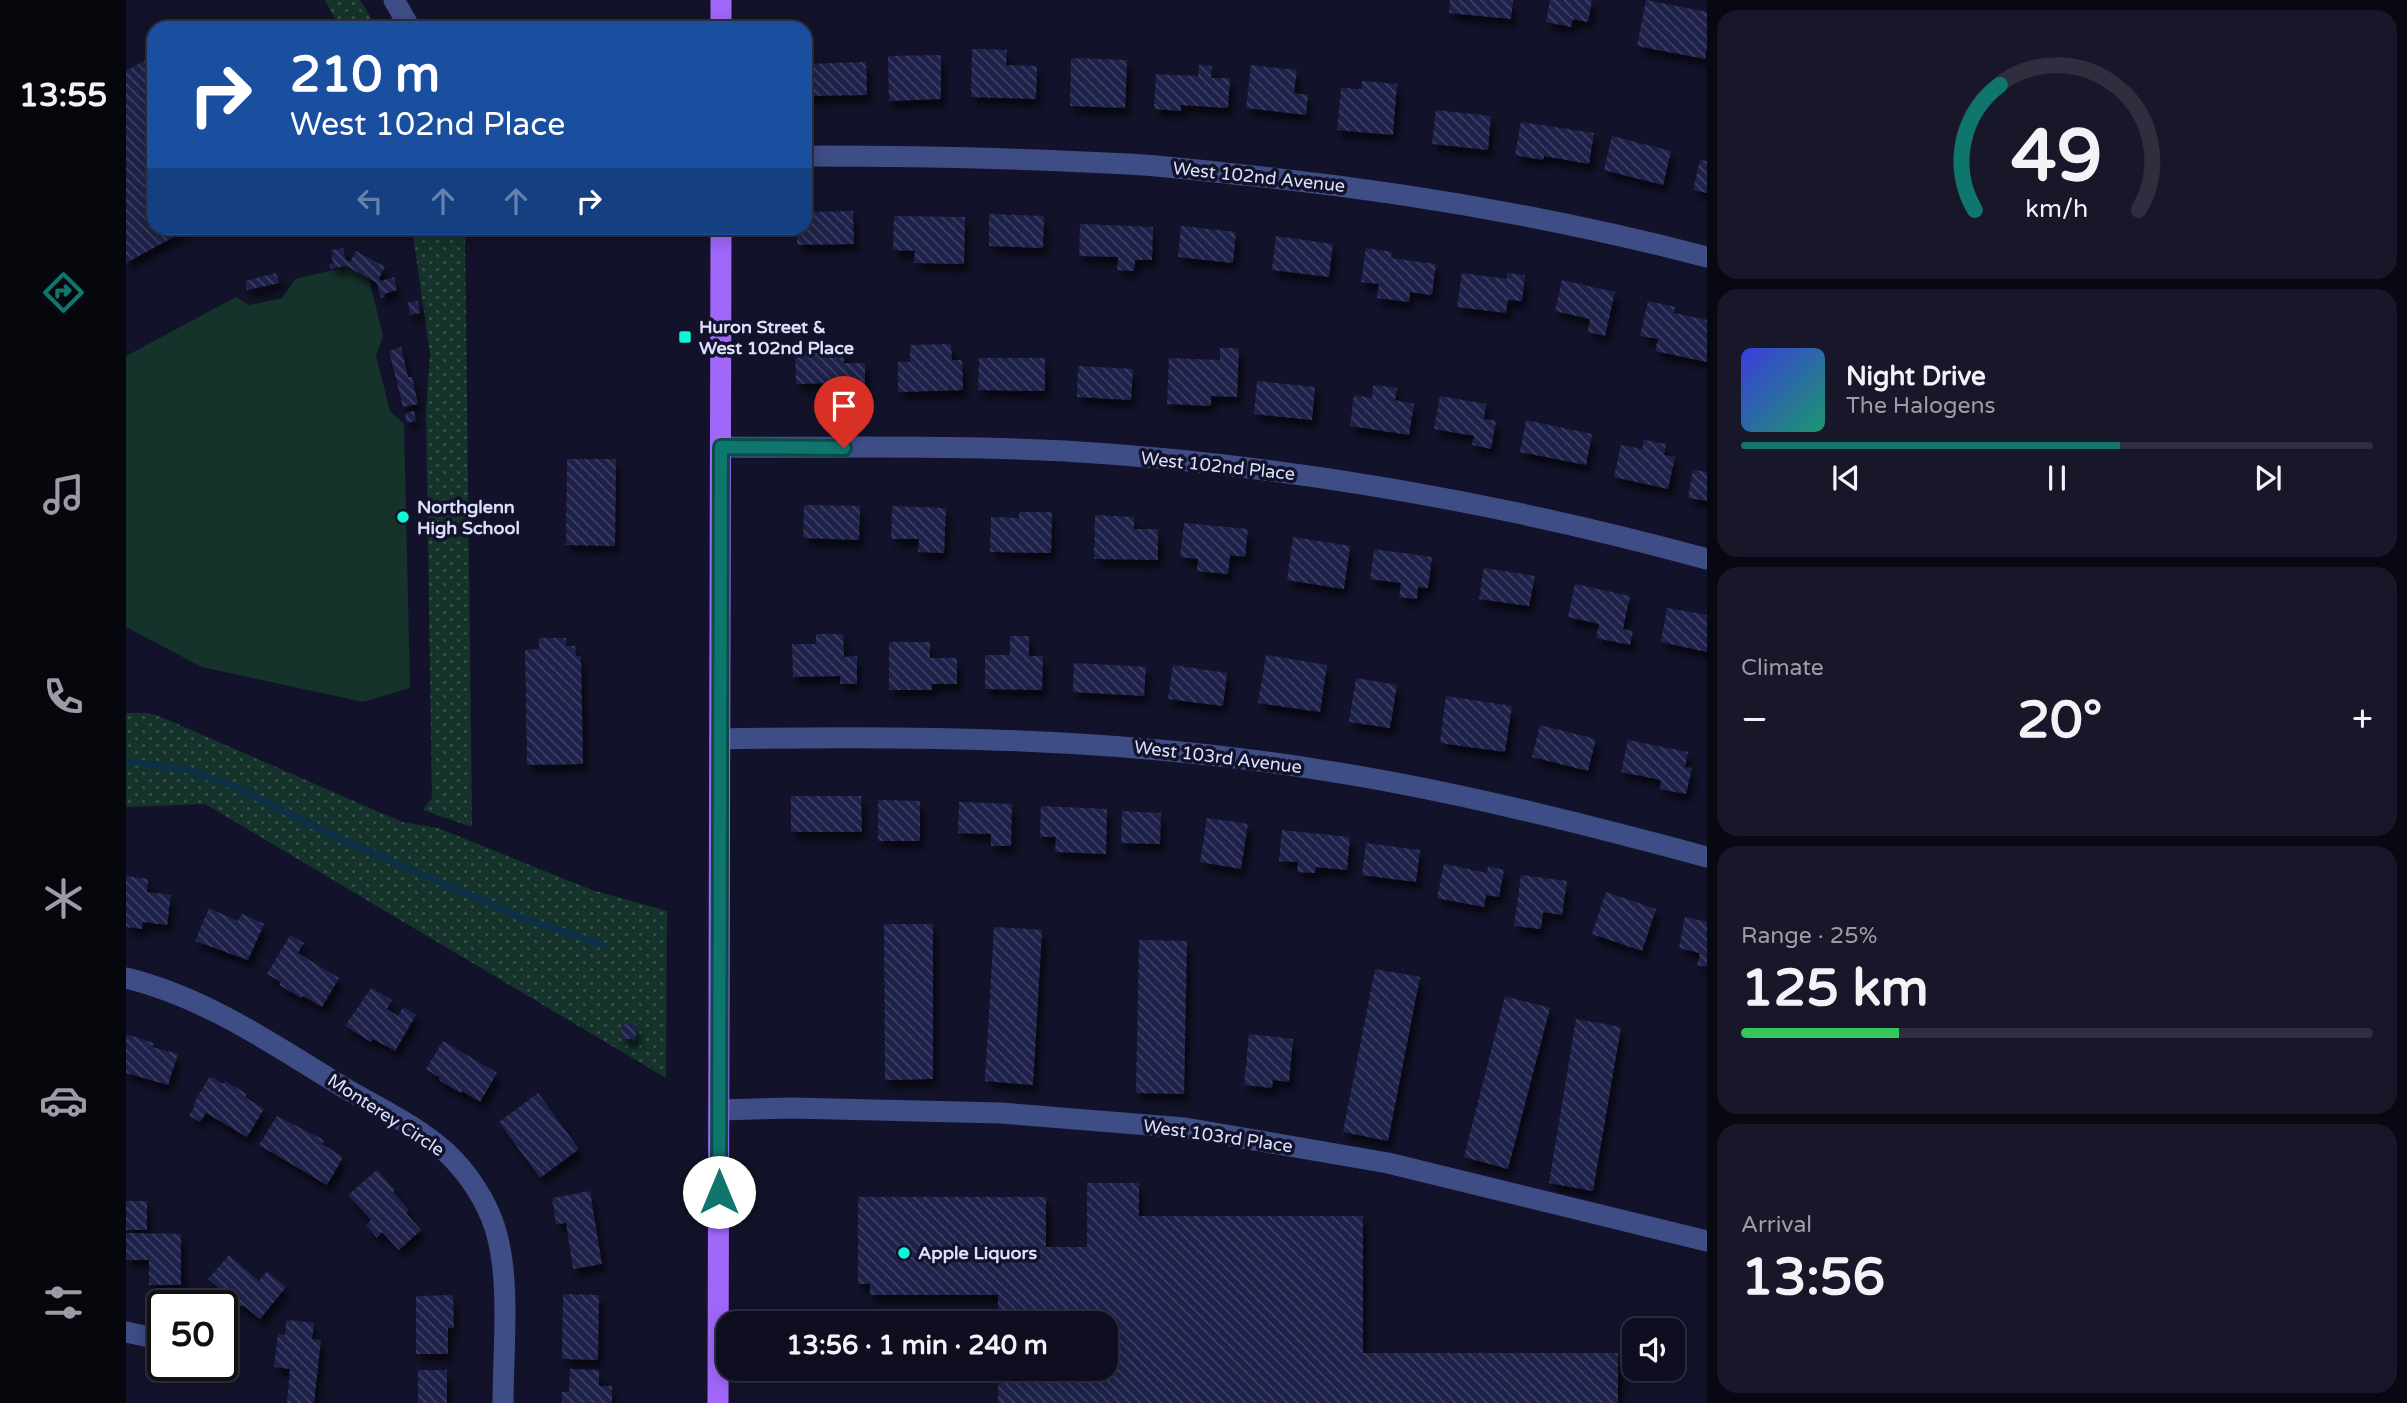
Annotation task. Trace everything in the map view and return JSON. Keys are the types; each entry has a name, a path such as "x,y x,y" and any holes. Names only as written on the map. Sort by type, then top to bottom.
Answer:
{"main road":[{"path":"721,0 721,21"},
{"path":"718,1403 721,235"}],"street":[{"path":"394,0 406,21"},
{"name":"West 102nd Avenue","path":"812,156 937,156 1130,164 1336,185 1532,216 1624,235 1707,257"},
{"name":"West 102nd Place","path":"721,447 1064,451 1182,460 1391,489 1639,540 1707,559"},
{"name":"West 103rd Avenue","path":"720,739 1010,739 1130,747 1306,768 1523,810 1707,857"},
{"name":"Monterey Circle","path":"126,978 179,994 226,1017 419,1132 458,1164 480,1193 495,1228 502,1261 503,1403"},
{"name":"West 103rd Place","path":"719,1110 792,1108 1001,1113 1185,1128 1388,1163 1707,1241"},
{"path":"126,1332 147,1337"}],"green space":[{"path":"325,0 360,0 373,21 336,21"},
{"path":"413,235 465,235 472,827 423,810 432,798 426,411 430,354"},
{"path":"346,267 369,279 383,336 376,356 390,411 404,424 410,688 363,702 202,667 126,627 126,356 236,297 249,305 282,298 295,279"},
{"path":"126,713 159,716 402,822 438,828 592,890 667,911 666,1078 205,804 126,807"}],"building":[{"path":"1450,0 1513,0 1511,19 1449,13"},
{"path":"1550,0 1592,0 1588,22 1573,19 1571,27 1546,22"},
{"path":"1646,0 1707,12 1705,59 1637,46"},
{"path":"972,49 1007,50 1006,65 1037,66 1036,99 971,97"},
{"path":"941,55 941,99 889,101 888,56"},
{"path":"1071,58 1127,60 1125,108 1070,106"},
{"path":"147,59 147,235 177,235 126,263 126,71"},
{"path":"866,62 867,95 812,96 812,64"},
{"path":"1199,65 1212,66 1211,78 1230,78 1228,108 1181,105 1181,111 1154,109 1156,74 1198,76"},
{"path":"1251,65 1297,70 1294,93 1308,95 1306,115 1246,108"},
{"path":"1362,81 1397,84 1393,135 1337,130 1341,88 1362,89"},
{"path":"1436,110 1491,116 1488,150 1432,144"},
{"path":"1521,122 1594,133 1589,164 1544,156 1543,160 1515,155"},
{"path":"1612,136 1671,151 1663,185 1604,170"},
{"path":"1700,160 1707,161 1707,193 1693,190"},
{"path":"853,211 854,244 797,245 797,235 812,235 812,212"},
{"path":"989,214 1044,216 1043,248 989,246"},
{"path":"894,216 965,217 964,264 914,263 915,251 893,250"},
{"path":"1080,224 1153,227 1152,260 1135,260 1134,271 1117,270 1118,257 1079,256"},
{"path":"1181,226 1236,232 1233,263 1178,257"},
{"path":"1276,236 1333,244 1329,277 1272,270"},
{"path":"343,248 346,260 350,262 356,251 385,267 379,278 381,281 394,277 397,290 384,294 385,297 381,298 377,283 346,266 331,269 331,250"},
{"path":"1366,248 1392,252 1391,258 1436,264 1432,295 1410,292 1409,302 1377,298 1379,284 1361,282"},
{"path":"276,273 279,283 247,290 245,281"},
{"path":"1462,273 1507,279 1507,273 1525,275 1522,301 1508,300 1506,313 1457,307"},
{"path":"1562,280 1615,292 1605,336 1588,332 1590,319 1555,311"},
{"path":"418,301 420,313 410,315 408,302"},
{"path":"1648,301 1675,307 1674,313 1707,320 1707,362 1655,351 1658,339 1640,336"},
{"path":"951,344 952,360 962,360 963,390 898,392 898,362 910,362 910,345"},
{"path":"401,347 418,404 403,407 389,351"},
{"path":"1220,348 1239,348 1237,397 1211,396 1211,406 1167,404 1169,358 1220,360"},
{"path":"844,349 844,363 865,363 865,390 840,390 840,383 796,384 795,351"},
{"path":"979,358 1045,358 1045,391 978,390"},
{"path":"1078,366 1133,369 1131,400 1077,397"},
{"path":"1257,381 1315,387 1312,420 1254,414"},
{"path":"1373,385 1397,388 1395,400 1414,404 1409,435 1350,426 1354,395 1372,398"},
{"path":"1440,396 1486,404 1484,419 1496,421 1491,449 1472,445 1474,436 1434,429"},
{"path":"414,411 416,421 407,423 405,413"},
{"path":"1526,420 1592,434 1586,465 1520,452"},
{"path":"1644,440 1666,444 1664,455 1675,457 1668,489 1614,477 1621,445 1642,449"},
{"path":"567,459 616,459 615,546 566,545"},
{"path":"1693,470 1707,472 1707,501 1688,498"},
{"path":"804,505 860,506 859,540 803,538"},
{"path":"892,506 946,508 944,553 918,552 919,539 891,539"},
{"path":"1019,512 1052,512 1051,553 990,552 991,517 1019,518"},
{"path":"1095,515 1134,517 1134,529 1158,529 1158,560 1094,559"},
{"path":"1184,523 1248,529 1245,557 1230,555 1228,574 1197,571 1198,559 1180,557"},
{"path":"1293,537 1350,546 1344,589 1287,580"},
{"path":"1374,549 1432,557 1428,588 1418,587 1417,599 1399,597 1401,583 1370,579"},
{"path":"1484,568 1535,576 1529,606 1479,599"},
{"path":"1575,584 1630,596 1623,629 1633,631 1630,645 1596,638 1599,624 1568,617"},
{"path":"1667,608 1707,615 1707,652 1661,642"},
{"path":"816,634 843,634 844,657 857,656 857,684 840,684 840,676 793,677 792,644 816,644"},
{"path":"1010,636 1029,636 1029,656 1043,656 1042,690 985,689 985,655 1010,655"},
{"path":"539,638 566,638 566,646 575,646 576,656 581,656 583,764 527,765 525,650 539,649"},
{"path":"889,642 930,642 930,658 957,658 957,684 932,684 932,690 889,690"},
{"path":"1266,655 1327,665 1320,712 1258,703"},
{"path":"1074,663 1146,667 1144,696 1073,692"},
{"path":"1173,665 1227,673 1223,706 1168,699"},
{"path":"1356,678 1397,685 1390,728 1349,722"},
{"path":"1446,696 1512,706 1505,752 1440,743"},
{"path":"1540,725 1596,739 1588,771 1532,757"},
{"path":"1628,740 1688,752 1685,767 1692,768 1686,794 1660,789 1661,780 1621,772"},
{"path":"791,796 861,796 862,832 791,832"},
{"path":"878,800 920,801 920,841 878,841"},
{"path":"959,802 1012,804 1011,846 991,846 991,834 958,833"},
{"path":"1041,806 1107,809 1106,854 1055,852 1056,837 1040,837"},
{"path":"1122,811 1161,813 1160,844 1121,843"},
{"path":"1207,818 1248,824 1241,869 1200,862"},
{"path":"1282,830 1350,837 1347,870 1316,867 1315,873 1297,872 1298,862 1279,861"},
{"path":"1366,843 1420,850 1416,882 1362,875"},
{"path":"1444,864 1487,873 1488,866 1504,870 1499,897 1486,895 1484,907 1437,898"},
{"path":"1521,875 1567,881 1562,915 1543,912 1541,929 1514,926"},
{"path":"126,876 148,879 147,892 171,895 167,925 143,922 142,929 126,927"},
{"path":"1606,892 1656,909 1642,951 1592,934"},
{"path":"209,908 238,921 242,914 264,924 248,960 195,941"},
{"path":"1685,917 1707,922 1707,967 1697,965 1700,953 1679,948"},
{"path":"884,924 933,924 933,1079 885,1080"},
{"path":"994,927 1042,930 1033,1085 985,1081"},
{"path":"290,935 304,943 298,953 339,978 322,1007 279,985 281,982 267,974"},
{"path":"1139,940 1187,941 1184,1094 1136,1093"},
{"path":"1375,969 1420,977 1388,1141 1343,1132"},
{"path":"371,988 392,1000 387,1009 398,1016 403,1007 416,1015 395,1051 373,1039 371,1042 345,1026"},
{"path":"1505,996 1550,1008 1508,1169 1464,1157"},
{"path":"1576,1019 1621,1027 1593,1191 1549,1183"},
{"path":"621,1024 636,1024 636,1039 622,1039"},
{"path":"126,1034 154,1043 152,1047 178,1054 168,1085 126,1073"},
{"path":"1249,1034 1293,1039 1289,1082 1273,1080 1272,1088 1244,1085"},
{"path":"443,1041 497,1073 480,1102 462,1091 460,1093 426,1069"},
{"path":"210,1076 247,1094 245,1097 264,1109 247,1137 206,1113 200,1122 189,1115"},
{"path":"538,1093 579,1149 540,1178 499,1122"},
{"path":"277,1116 324,1140 322,1144 343,1157 327,1185 259,1145"},
{"path":"377,1170 395,1190 393,1192 409,1210 406,1213 421,1230 399,1250 382,1232 377,1238 366,1225 371,1220 348,1195"},
{"path":"1087,1183 1139,1183 1139,1216 1363,1216 1363,1353 1618,1353 1618,1403 998,1403 998,1381 1118,1381 1118,1311 998,1311 998,1295 870,1295 870,1284 858,1284 858,1197 1046,1197 1046,1247 1087,1247"},
{"path":"590,1191 602,1264 573,1269 566,1223 556,1224 552,1198"},
{"path":"126,1201 147,1201 147,1230 126,1230"},
{"path":"126,1233 181,1234 181,1285 149,1285 149,1260 126,1260"},
{"path":"229,1255 259,1281 267,1271 286,1287 260,1319 238,1304 238,1290 221,1290 208,1279"},
{"path":"563,1294 599,1295 598,1360 562,1359"},
{"path":"453,1295 454,1328 448,1328 448,1354 416,1354 416,1296"},
{"path":"286,1320 314,1323 312,1339 321,1340 314,1403 287,1403 290,1369 274,1367 278,1334 285,1335"},
{"path":"570,1369 599,1370 599,1386 612,1386 612,1403 562,1403 562,1392 569,1392"},
{"path":"418,1370 447,1370 447,1403 418,1403"}],"waterway":[{"path":"126,761 188,770 236,787 338,838 525,919 603,945"}],"place":[{"name":"Huron Street & West 102nd Place","path":"685,337"},
{"name":"Northglenn High School","path":"403,517"},
{"name":"Apple Liquors","path":"904,1253"}],"route":[{"path":"719,1192 721,447 844,448"}]}
